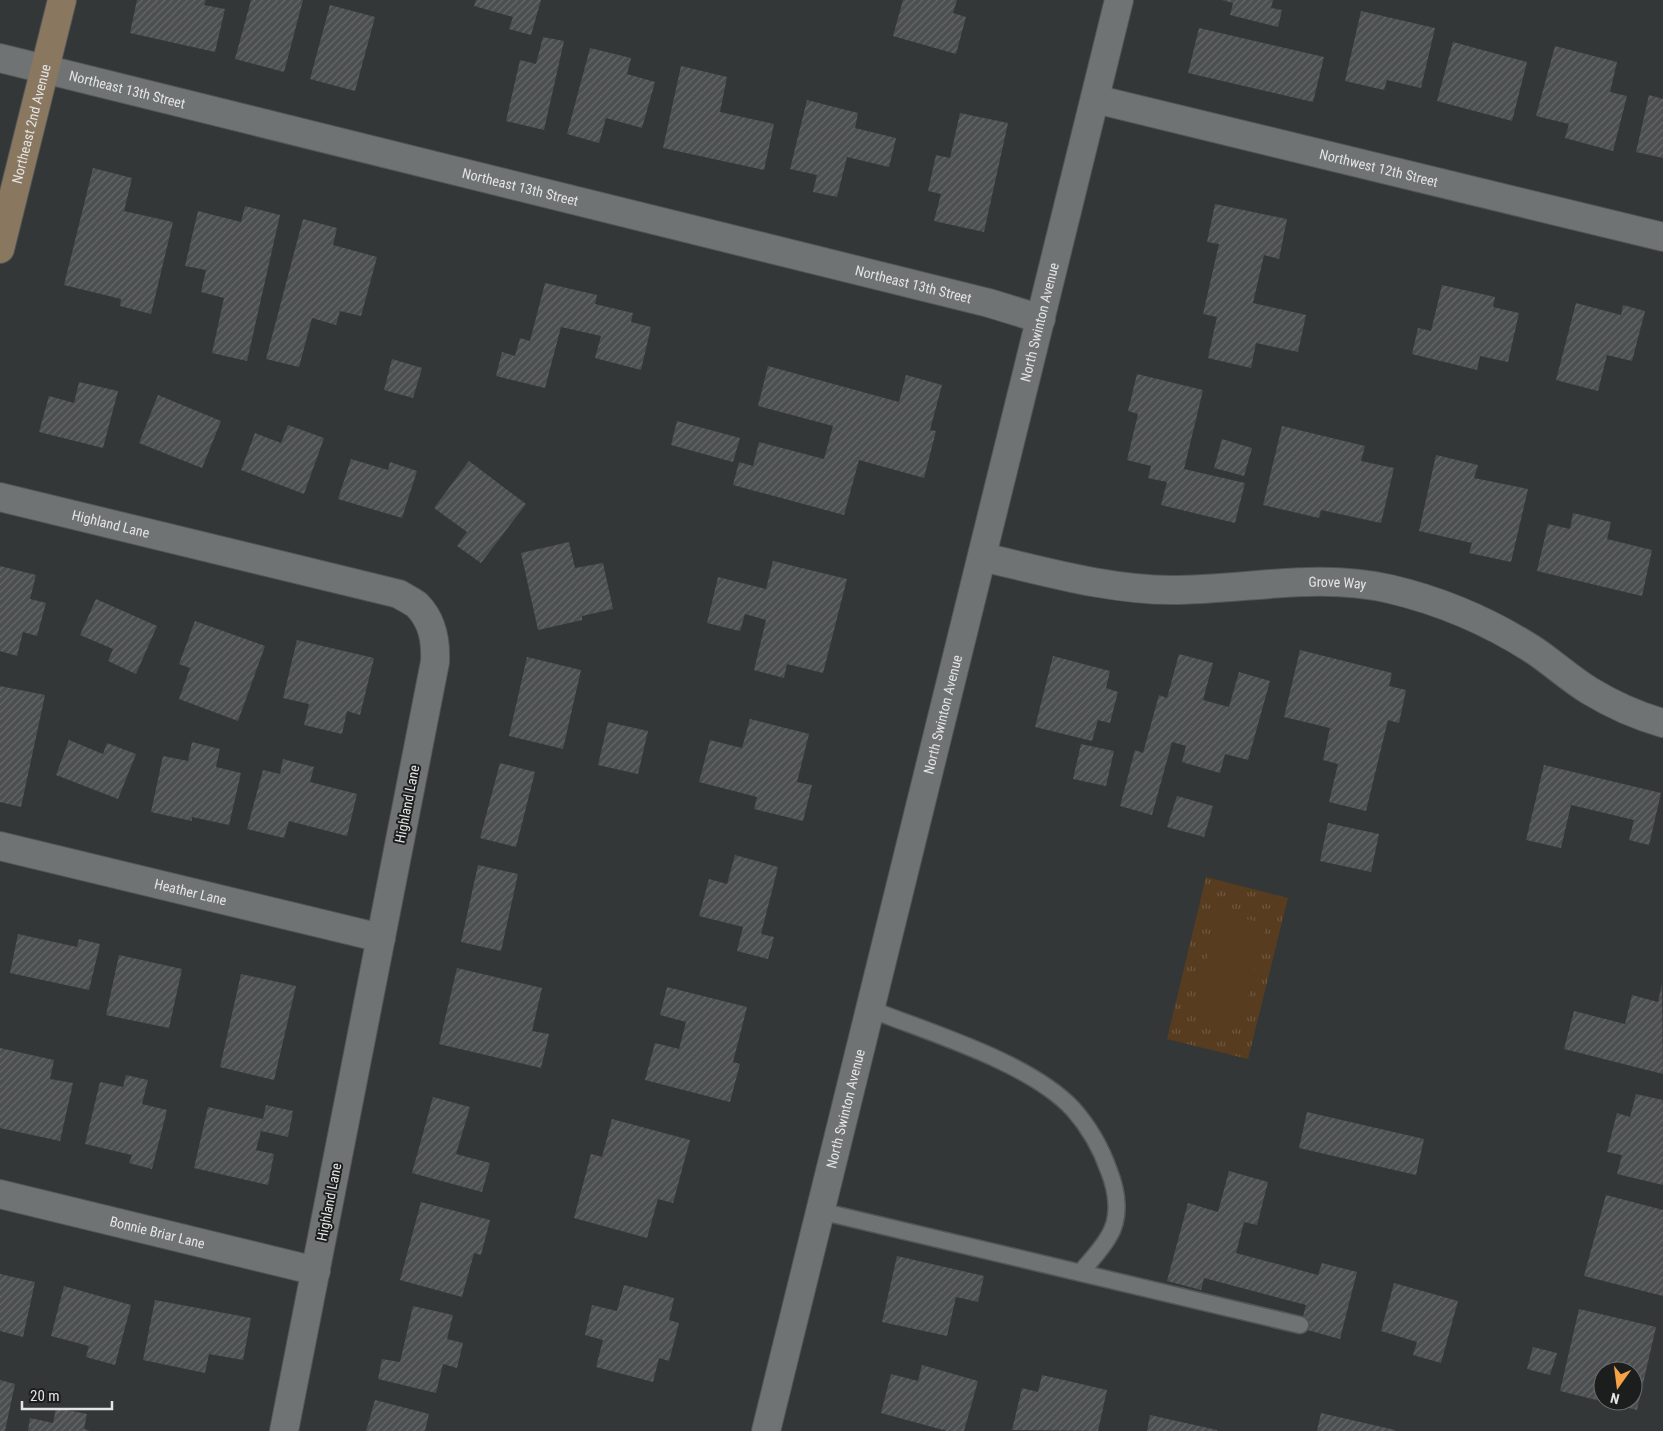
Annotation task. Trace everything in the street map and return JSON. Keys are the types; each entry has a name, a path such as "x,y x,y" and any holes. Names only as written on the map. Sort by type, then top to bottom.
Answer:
{"street":[{"name":"Northeast 2nd Avenue","path":"0,249 62,0"},
{"name":"North Swinton Avenue","path":"766,1431 1119,0"},
{"name":"Northeast 13th Street","path":"0,58 969,298 1041,319"},
{"name":"Northwest 12th Street","path":"1095,98 1663,237"},
{"name":"Highland Lane","path":"0,497 400,594 417,605 429,622 436,642 435,662 284,1431"},
{"name":"Grove Way","path":"982,557 1102,584 1169,590 1214,589 1284,582 1336,582 1388,589 1439,602 1487,623 1532,649 1590,691 1630,712 1663,723"},
{"name":"Heather Lane","path":"0,846 381,938"},
{"name":"Bonnie Briar Lane","path":"0,1194 316,1271"}],"lane":[{"path":"870,1009 969,1047 1011,1067 1047,1087 1072,1108 1085,1124 1103,1155 1114,1182 1117,1213 1110,1236 1081,1272"},
{"path":"820,1211 1300,1325"}],"green space":[{"path":"1206,877 1288,898 1248,1059 1167,1039"},
{"path":"1218,912 1266,924 1241,1027 1193,1015"}],"building":[{"path":"137,0 206,0 204,5 225,9 215,52 130,33"},
{"path":"251,0 303,0 284,72 235,59"},
{"path":"476,0 541,0 531,35 509,29 513,17 474,6"},
{"path":"903,0 957,0 953,13 966,17 956,54 893,36"},
{"path":"1222,0 1273,0 1271,8 1282,10 1278,27 1230,15 1233,3"},
{"path":"330,5 375,17 355,91 310,79"},
{"path":"1361,11 1435,28 1421,88 1387,80 1384,90 1345,81"},
{"path":"1199,28 1324,57 1313,102 1188,73"},
{"path":"543,37 564,41 544,130 506,121 520,60 536,64"},
{"path":"1453,42 1527,62 1512,121 1437,101"},
{"path":"1555,46 1617,62 1610,92 1627,96 1613,151 1565,138 1569,124 1536,116"},
{"path":"590,48 631,58 627,74 655,82 642,128 606,118 599,143 567,134"},
{"path":"681,66 727,77 720,112 774,124 764,170 663,148"},
{"path":"1649,95 1663,99 1663,158 1636,152"},
{"path":"807,100 858,113 855,128 896,138 889,167 847,157 837,197 813,192 817,175 790,169"},
{"path":"960,113 1008,123 984,232 934,221 941,194 928,191 936,155 950,158"},
{"path":"93,168 132,178 124,211 173,222 151,314 120,306 121,299 64,285"},
{"path":"1215,204 1287,219 1279,259 1264,255 1253,303 1306,315 1298,352 1256,343 1251,368 1208,358 1217,317 1203,314 1219,244 1207,242"},
{"path":"245,206 280,215 247,361 212,353 224,298 201,292 206,270 185,266 198,211 241,222"},
{"path":"303,219 337,228 333,245 377,257 361,316 340,311 336,325 312,318 299,367 266,359"},
{"path":"545,283 597,295 595,304 633,313 631,322 651,327 641,370 595,358 601,336 561,327 545,388 496,376 502,352 515,356 520,338 530,341"},
{"path":"1442,285 1495,297 1493,307 1519,313 1508,362 1480,356 1477,370 1412,354 1418,328 1431,331"},
{"path":"1576,303 1621,315 1623,305 1645,311 1632,361 1607,355 1598,391 1556,380"},
{"path":"392,359 422,368 413,398 384,390"},
{"path":"768,366 899,402 906,375 942,385 930,430 936,431 924,478 859,460 844,515 733,485 739,462 753,466 759,442 824,459 833,426 758,406"},
{"path":"1137,374 1203,390 1184,469 1245,483 1235,523 1161,505 1167,482 1148,478 1151,466 1127,460 1138,414 1128,411"},
{"path":"79,382 118,391 103,448 39,432 49,396 74,403"},
{"path":"158,395 221,421 202,468 139,443"},
{"path":"677,421 740,438 733,462 671,445"},
{"path":"288,425 324,438 304,494 241,470 255,433 281,443"},
{"path":"1282,426 1365,446 1361,461 1394,468 1381,523 1321,510 1319,518 1263,505"},
{"path":"1222,439 1252,448 1244,476 1214,468"},
{"path":"1436,455 1478,465 1474,478 1528,489 1511,562 1469,553 1472,543 1419,531"},
{"path":"351,459 388,470 390,462 417,471 402,518 338,499"},
{"path":"469,461 526,504 481,563 457,546 467,532 434,508"},
{"path":"1573,513 1611,522 1607,539 1652,550 1642,596 1537,571 1548,524 1570,529"},
{"path":"569,542 575,568 603,563 613,609 582,616 582,620 538,630 521,553"},
{"path":"773,561 847,579 823,673 787,664 784,678 754,670 766,620 745,614 740,631 707,623 718,577 766,589"},
{"path":"0,566 36,575 30,599 46,603 37,636 23,632 17,656 0,651"},
{"path":"96,599 157,626 136,674 108,661 113,649 80,635"},
{"path":"195,621 265,646 238,721 179,699 190,668 179,664"},
{"path":"297,640 374,658 360,715 347,711 342,734 304,725 309,704 283,698"},
{"path":"1300,650 1392,673 1389,686 1406,690 1399,723 1388,720 1366,811 1329,802 1338,764 1323,760 1330,728 1284,717"},
{"path":"1179,654 1213,663 1203,700 1229,707 1239,672 1270,681 1248,760 1225,754 1220,773 1182,762 1186,746 1172,742 1152,815 1120,806 1135,750 1143,753 1159,695 1167,698"},
{"path":"1053,656 1110,671 1106,688 1118,692 1110,723 1098,720 1092,741 1035,727"},
{"path":"527,657 581,670 563,749 509,736"},
{"path":"0,686 45,695 21,807 0,802"},
{"path":"750,719 809,734 797,782 812,785 803,821 754,809 757,797 699,782 710,740 742,748"},
{"path":"608,722 648,731 638,774 598,765"},
{"path":"69,740 103,754 107,743 136,754 118,799 56,775"},
{"path":"192,742 220,749 216,767 241,773 229,825 192,817 192,821 151,812 163,756 188,761"},
{"path":"1081,744 1114,751 1106,786 1073,779"},
{"path":"283,759 314,767 310,782 357,794 347,836 289,821 284,838 247,829 263,770 280,774"},
{"path":"500,763 535,772 516,847 480,838"},
{"path":"1544,765 1661,793 1649,845 1629,840 1634,820 1571,805 1561,848 1526,840"},
{"path":"1177,796 1213,806 1204,837 1167,827"},
{"path":"1328,823 1379,834 1371,872 1320,861"},
{"path":"735,855 778,867 761,934 774,937 768,959 737,951 743,927 699,916 709,879 727,884"},
{"path":"478,865 518,874 501,951 461,942"},
{"path":"18,934 77,947 79,939 100,944 89,990 10,973"},
{"path":"119,955 182,969 169,1028 106,1015"},
{"path":"457,968 542,988 532,1031 549,1034 541,1068 439,1044"},
{"path":"241,974 296,986 274,1080 220,1067"},
{"path":"1662,984 1663,1074 1564,1049 1574,1011 1625,1024 1632,995 1658,1002"},
{"path":"667,987 747,1007 733,1062 740,1064 730,1102 645,1080 655,1043 679,1049 686,1022 660,1015"},
{"path":"0,1048 54,1060 50,1079 73,1083 60,1141 0,1128"},
{"path":"126,1075 148,1080 142,1104 167,1110 152,1169 129,1163 132,1155 85,1144 100,1082 123,1087"},
{"path":"1636,1094 1663,1100 1663,1185 1617,1174 1622,1155 1607,1152 1617,1113 1630,1117"},
{"path":"433,1097 470,1107 456,1154 490,1163 482,1192 412,1173"},
{"path":"266,1105 293,1111 288,1137 261,1131 256,1150 274,1154 268,1185 194,1168 208,1107 263,1119"},
{"path":"1307,1112 1424,1139 1416,1175 1299,1148"},
{"path":"612,1119 690,1140 673,1203 658,1199 647,1238 574,1218 591,1154 602,1157"},
{"path":"1229,1171 1268,1182 1257,1225 1244,1222 1236,1253 1318,1275 1322,1263 1357,1272 1340,1339 1300,1328 1306,1305 1204,1278 1201,1290 1167,1281 1188,1203 1218,1212"},
{"path":"1606,1195 1663,1210 1663,1296 1584,1276"},
{"path":"421,1202 490,1220 481,1255 474,1253 462,1297 400,1280"},
{"path":"897,1256 984,1276 978,1302 956,1297 947,1336 882,1322"},
{"path":"0,1274 35,1282 23,1337 0,1331"},
{"path":"1394,1283 1458,1301 1441,1363 1413,1355 1417,1342 1381,1331"},
{"path":"624,1285 674,1298 669,1320 679,1323 669,1361 659,1358 653,1382 596,1367 603,1340 585,1335 592,1305 617,1311"},
{"path":"64,1286 131,1305 115,1365 86,1357 89,1346 51,1336"},
{"path":"155,1300 251,1318 243,1360 209,1354 205,1373 143,1360"},
{"path":"413,1306 453,1315 447,1339 463,1343 457,1368 443,1364 436,1393 378,1379 382,1359 400,1362"},
{"path":"1579,1309 1656,1327 1643,1384 1643,1361 1593,1361 1593,1399 1560,1391"},
{"path":"1533,1347 1557,1353 1550,1375 1527,1369"},
{"path":"922,1365 978,1381 964,1431 947,1431 881,1413 891,1374 918,1381"},
{"path":"1042,1375 1107,1390 1098,1431 1012,1430 1022,1388 1038,1392"},
{"path":"0,1380 15,1384 5,1431 0,1431"},
{"path":"375,1400 429,1414 425,1431 366,1431"},
{"path":"56,1408 87,1414 84,1429 90,1431 28,1431 30,1418 53,1423"},
{"path":"1321,1413 1395,1430 1395,1431 1317,1431"},
{"path":"1150,1415 1217,1430 1217,1431 1147,1431"}]}
